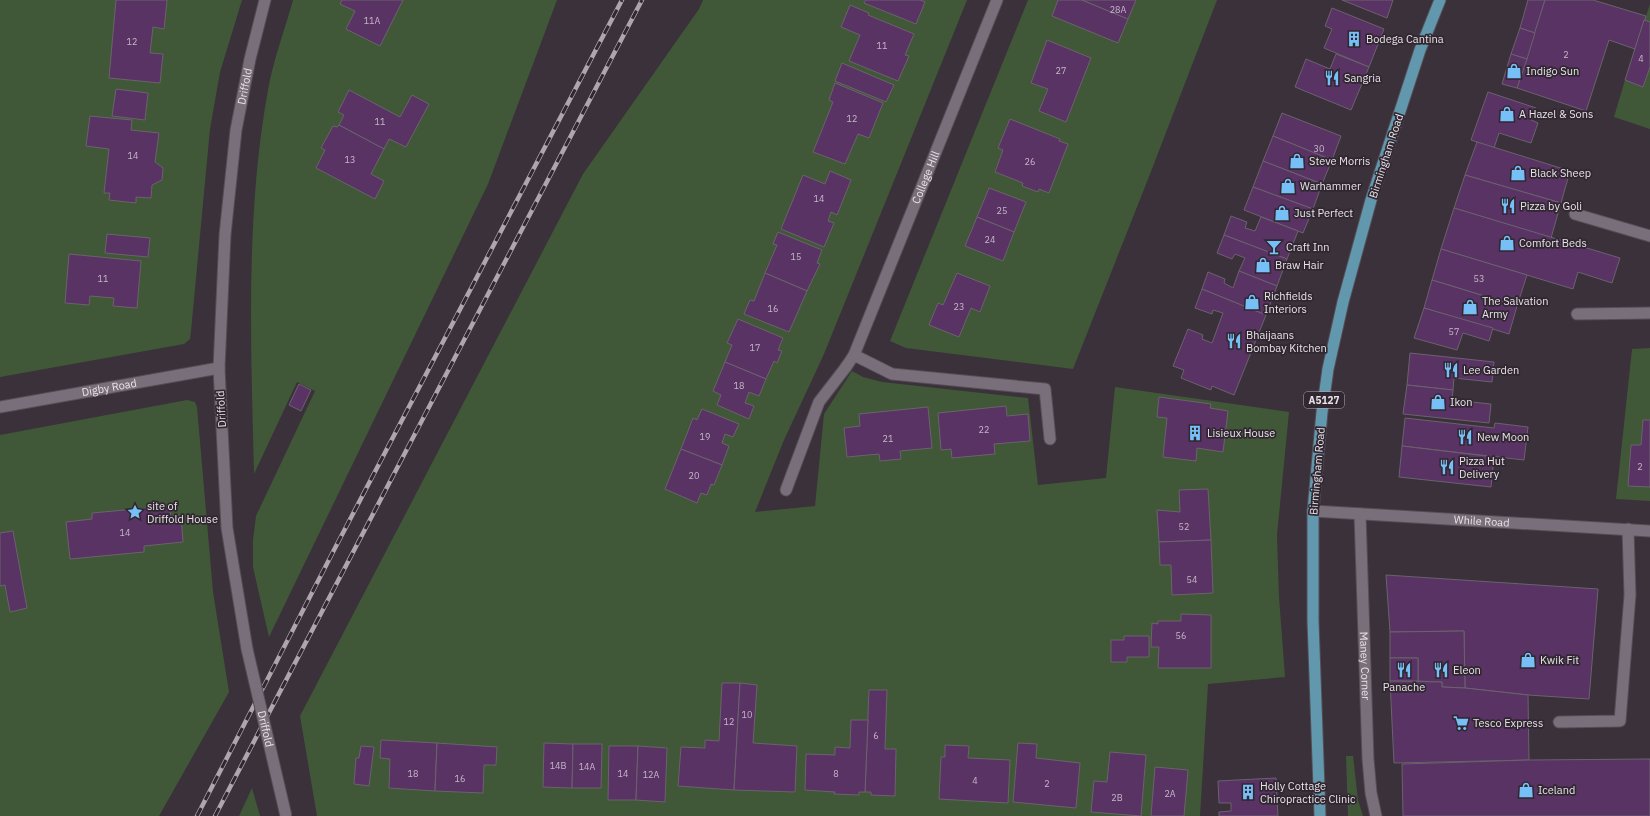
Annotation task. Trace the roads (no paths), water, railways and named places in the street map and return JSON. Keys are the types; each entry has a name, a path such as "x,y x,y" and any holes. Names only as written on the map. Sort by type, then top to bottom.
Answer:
{"main road":[{"name":"Birmingham Road","path":"1320,816 1313,621 1313,511 1326,383 1343,302 1371,200 1420,50 1440,0"}],"street":[{"name":"Driffold","path":"265,0 250,59 236,130 224,236 219,368 227,528 247,649 286,816"},
{"name":"College Hill","path":"786,490 819,402 854,355 997,0"},
{"path":"1575,214 1650,236"},
{"path":"1576,314 1650,313"},
{"path":"854,355 892,374 1045,389 1050,439"},
{"name":"Digby Road","path":"0,406 219,368"},
{"name":"While Road","path":"1313,511 1650,531"},
{"name":"Maney Corner","path":"1360,514 1368,759 1371,793 1376,816"},
{"path":"1559,722 1620,720 1630,595 1628,529"}],"railway":[{"path":"197,816 334,550 622,0"},
{"path":"215,816 642,0"}],"place":[{"name":"Bodega Cantina","path":"1354,39"},
{"name":"Indigo Sun","path":"1514,71"},
{"name":"Sangria","path":"1332,78"},
{"name":"A Hazel & Sons","path":"1507,114"},
{"name":"Steve Morris","path":"1297,161"},
{"name":"Black Sheep","path":"1518,173"},
{"name":"Warhammer","path":"1288,186"},
{"name":"Pizza by Goli","path":"1508,206"},
{"name":"Just Perfect","path":"1282,213"},
{"name":"Comfort Beds","path":"1507,243"},
{"name":"Craft Inn","path":"1274,247"},
{"name":"Braw Hair","path":"1263,265"},
{"name":"Richfields Interiors","path":"1252,302"},
{"name":"The Salvation Army","path":"1470,307"},
{"name":"Bhaijaans Bombay Kitchen","path":"1234,341"},
{"name":"Lee Garden","path":"1451,370"},
{"name":"Ikon","path":"1438,402"},
{"name":"Lisieux House","path":"1195,433"},
{"name":"New Moon","path":"1465,437"},
{"name":"Pizza Hut Delivery","path":"1447,467"},
{"name":"site of Driffold House","path":"135,512"},
{"name":"Kwik Fit","path":"1528,660"},
{"name":"Panache","path":"1404,670"},
{"name":"Eleon","path":"1441,670"},
{"name":"Tesco Express","path":"1461,723"},
{"name":"Iceland","path":"1526,790"},
{"name":"Holly Cottage Chiropractice Clinic","path":"1248,792"}]}
